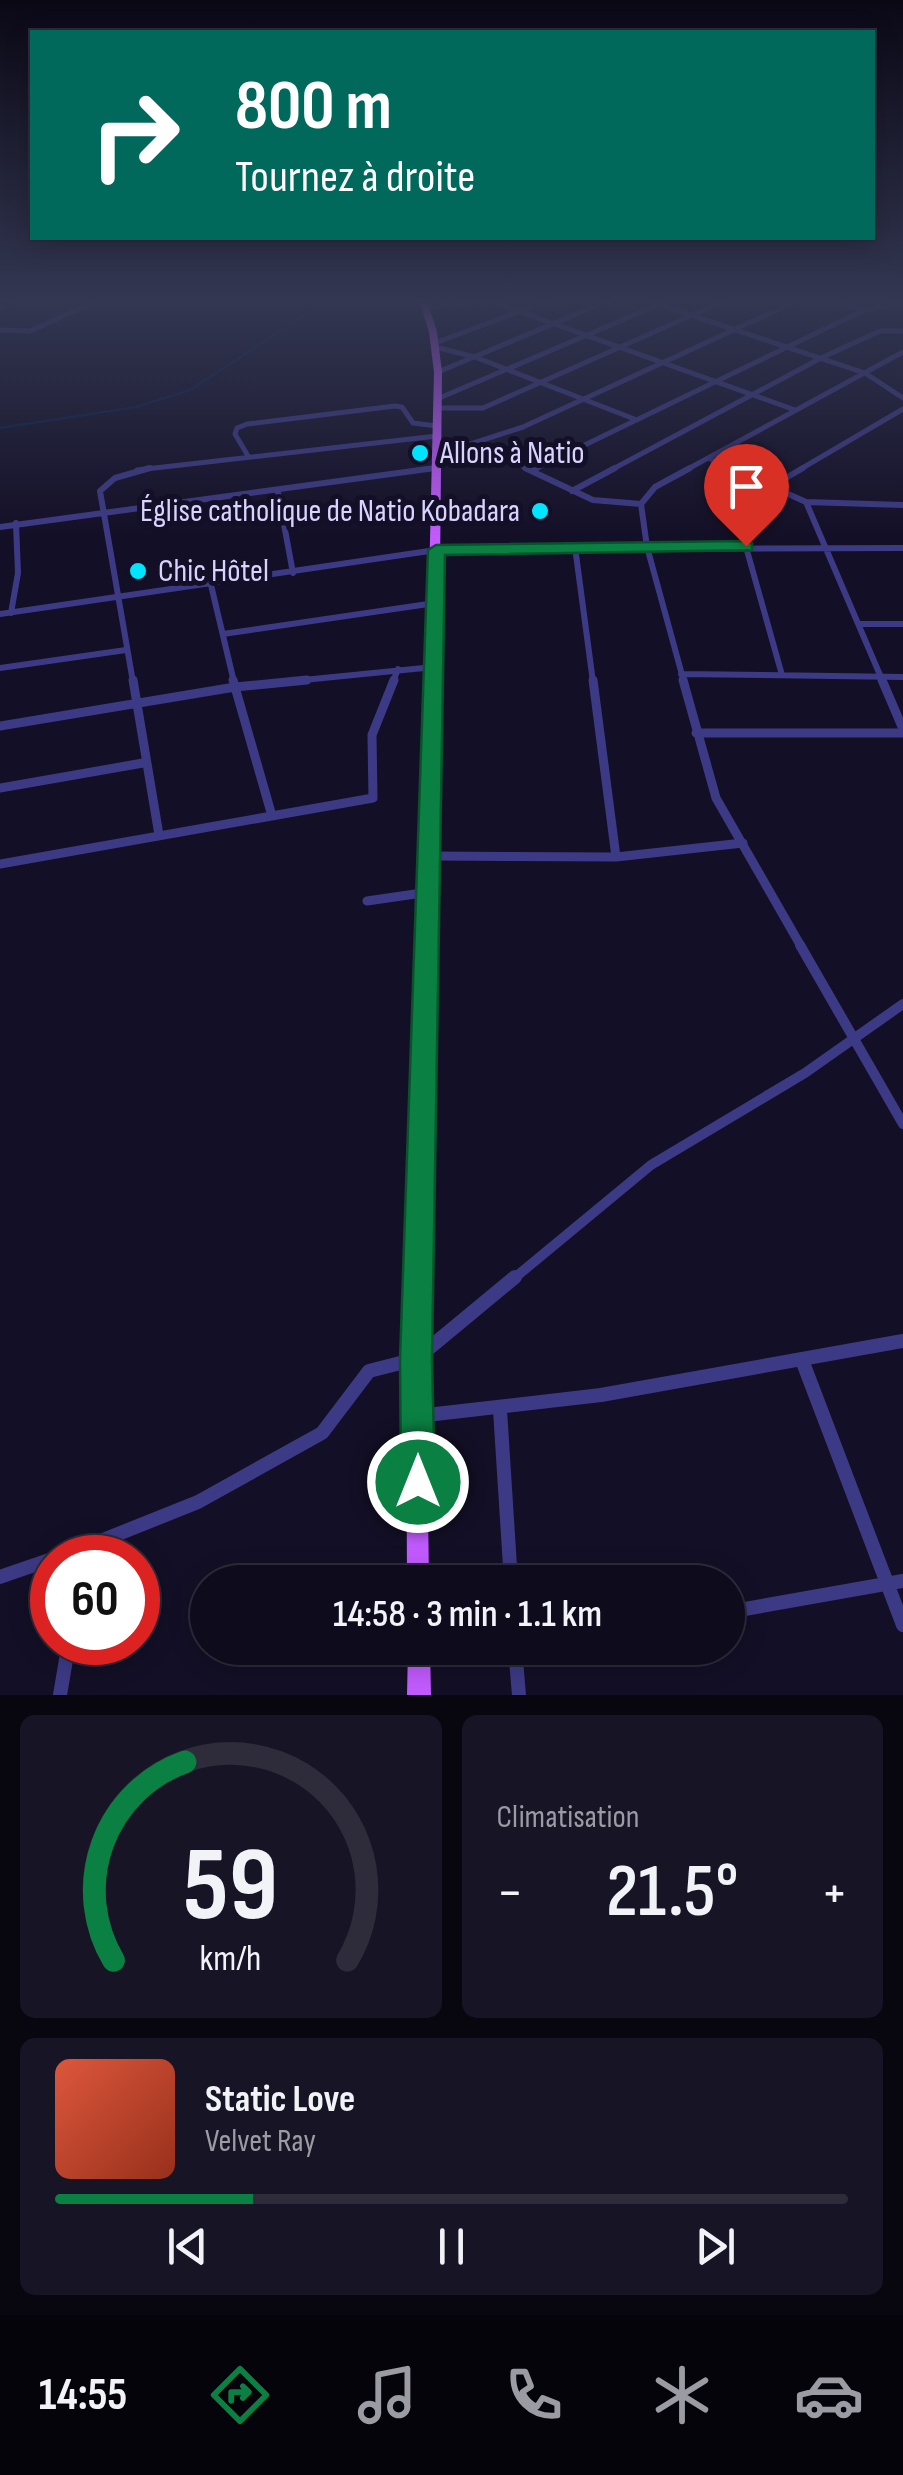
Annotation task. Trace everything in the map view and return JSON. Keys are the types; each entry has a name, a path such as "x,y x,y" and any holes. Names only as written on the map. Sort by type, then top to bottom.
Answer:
{"main road":[{"path":"418,1565 416,1359 436,604 438,379"},
{"path":"418,1665 419,1695"}],"street":[{"path":"436,404 487,379"},
{"path":"531,379 637,420"},
{"path":"436,404 483,408 550,379"},
{"path":"0,526 278,492 436,462 627,379"},
{"path":"707,379 795,410"},
{"path":"533,470 721,379"},
{"path":"572,490 784,379"},
{"path":"853,379 654,487 641,504 646,546 716,798 903,1124"},
{"path":"874,379 903,398"},
{"path":"248,456 235,434 237,428 247,424 395,406 414,422 437,431"},
{"path":"772,486 903,409"},
{"path":"159,835 143,763 137,703 100,491 122,476 175,464 437,431"},
{"path":"477,444 593,500 641,504"},
{"path":"708,458 806,502 901,504"},
{"path":"278,492 293,573"},
{"path":"696,733 903,731 806,502"},
{"path":"11,613 18,573 16,523"},
{"path":"0,614 118,600 436,550 646,546 903,548"},
{"path":"746,546 782,675"},
{"path":"575,547 616,857"},
{"path":"211,584 272,816"},
{"path":"223,634 436,604"},
{"path":"859,624 903,624"},
{"path":"0,668 126,650"},
{"path":"0,726 235,687 434,667"},
{"path":"0,864 373,798 372,735 398,669"},
{"path":"681,674 903,677"},
{"path":"0,788 143,763"},
{"path":"430,856 616,857 743,843"},
{"path":"367,901 429,892"},
{"path":"124,1535 198,1502 322,1433 369,1371 416,1359 650,1165 805,1073 903,1004"},
{"path":"418,1416 500,1410 903,1341"},
{"path":"802,1360 895,1582 903,1625"},
{"path":"500,1410 510,1565"},
{"path":"0,1577 30,1567"},
{"path":"745,1609 895,1582"},
{"path":"60,1695 65,1665"},
{"path":"518,1695 520,1665"}],"waterway":[{"path":"0,428 136,407 190,390 207,379"}],"place":[{"name":"Allons à Natio","path":"420,453"},
{"name":"Église catholique de Natio Kobadara","path":"540,511"},
{"name":"Chic Hôtel","path":"138,571"}],"route":[{"path":"418,1482 416,1359 436,550 746,546"}]}
